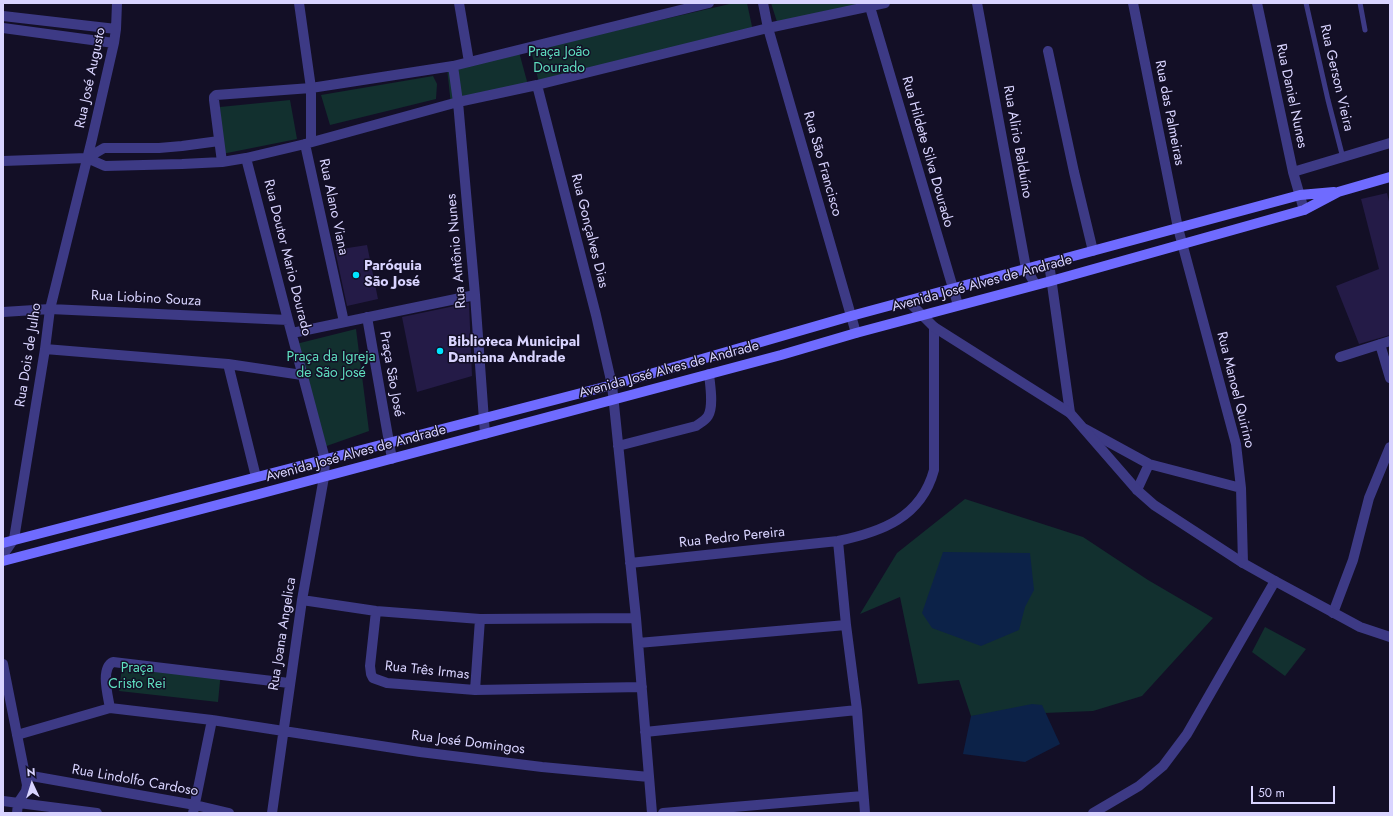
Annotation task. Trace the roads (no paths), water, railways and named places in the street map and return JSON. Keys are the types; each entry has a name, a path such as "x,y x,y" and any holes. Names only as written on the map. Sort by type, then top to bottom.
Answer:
{"main road":[{"name":"Avenida José Alves de Andrade","path":"3,543 612,385 851,316 1300,195 1338,192 1390,177"},
{"name":"Avenida José Alves de Andrade","path":"3,561 392,459 709,374 1035,284 1051,281 1304,210 1338,192"}],"street":[{"name":"Rua José Augusto","path":"87,158 114,43 116,29 116,3"},
{"name":"Rua Alano Viana","path":"299,3 311,88 308,143 344,322"},
{"path":"459,3 468,62"},
{"path":"222,162 214,100 216,95 311,88 453,66 684,6 709,3"},
{"name":"Rua São Francisco","path":"763,3 768,28 856,333"},
{"path":"3,161 87,158 105,166 222,162 246,158 308,143 458,102 536,85 768,28 885,3"},
{"name":"Rua Alirio Balduíno","path":"977,3 1026,268 1035,284"},
{"name":"Rua das Palmeiras","path":"1133,3 1178,228"},
{"name":"Rua Daniel Nunes","path":"1257,3 1293,172 1304,210"},
{"name":"Rua Hildete Silva Dourado","path":"870,7 958,305"},
{"path":"114,43 3,28 4,16 116,29"},
{"path":"1048,51 1093,251"},
{"name":"Rua Antônio Nunes","path":"453,66 458,102 475,295 485,434"},
{"name":"Rua Gonçalves Dias","path":"536,85 596,315 612,385"},
{"path":"87,158 104,148 159,148 219,141"},
{"path":"1293,172 1390,143"},
{"path":"182,146 182,164"},
{"name":"Rua Dois de Julho","path":"3,556 14,539 50,309 87,158"},
{"name":"Rua Doutor Mario Dourado","path":"246,158 325,459"},
{"name":"Rua Manoel Quirino","path":"1178,228 1234,436 1241,488 1243,563"},
{"path":"1049,263 1070,413"},
{"path":"292,333 475,295"},
{"path":"908,301 934,327 1070,413 1137,490 1154,505 1243,563 1275,581 1360,627 1390,637"},
{"name":"Rua Liobino Souza","path":"3,312 50,309 288,320"},
{"name":"Praça São José","path":"367,317 392,459"},
{"name":"Rua Pedro Pereira","path":"630,563 838,541 864,536 885,528 903,516 916,504 928,487 934,470 934,327"},
{"path":"1340,357 1390,341"},
{"path":"1380,344 1390,378"},
{"path":"45,348 228,364 302,375"},
{"path":"228,364 256,477"},
{"path":"618,446 696,426 704,421 709,415 711,405 709,374"},
{"path":"612,385 636,618 652,813"},
{"path":"1084,429 1149,464 1241,488"},
{"path":"1333,613 1353,560 1369,498 1390,447"},
{"name":"Rua Joana Angelica","path":"272,813 289,683 324,476 325,459"},
{"path":"1137,490 1149,464"},
{"path":"838,541 846,625 857,710 865,813"},
{"path":"1093,813 1139,786 1163,766 1187,734 1275,581"},
{"path":"302,600 376,611 480,619 636,618"},
{"name":"Rua Três Irmas","path":"376,611 370,674 373,678 387,683 476,690 642,687"},
{"name":"Rua Três Irmas","path":"476,690 480,619"},
{"path":"638,643 846,625"},
{"path":"110,708 106,670 109,664 117,662 289,683"},
{"path":"3,664 27,785 26,791 17,808"},
{"path":"17,735 110,708 212,720 283,732"},
{"path":"645,732 857,710"},
{"path":"194,809 212,720"},
{"name":"Rua José Domingos","path":"283,732 435,754 542,767 649,777"},
{"name":"Rua Lindolfo Cardoso","path":"26,775 194,809 228,813"},
{"path":"663,813 863,796"},
{"path":"3,801 17,808 97,813"}],"lane":[{"name":"Rua Gerson Vieira","path":"1306,3 1343,158"},
{"path":"1360,3 1365,30"}],"water":[{"path":"943,552 1030,553 1034,590 1025,607 1019,630 981,646 932,628 922,613"},
{"path":"1032,704 1042,705 1060,744 1025,762 963,754 971,716"}],"place":[{"name":"Paróquia São José","path":"356,275"},
{"name":"Biblioteca Municipal Damiana Andrade","path":"440,351"}],"park label":[{"name":"Praça João Dourado","path":"559,62"},
{"name":"Praça da Igreja de São José","path":"331,366"},
{"name":"Praça Cristo Rei","path":"137,678"}]}
